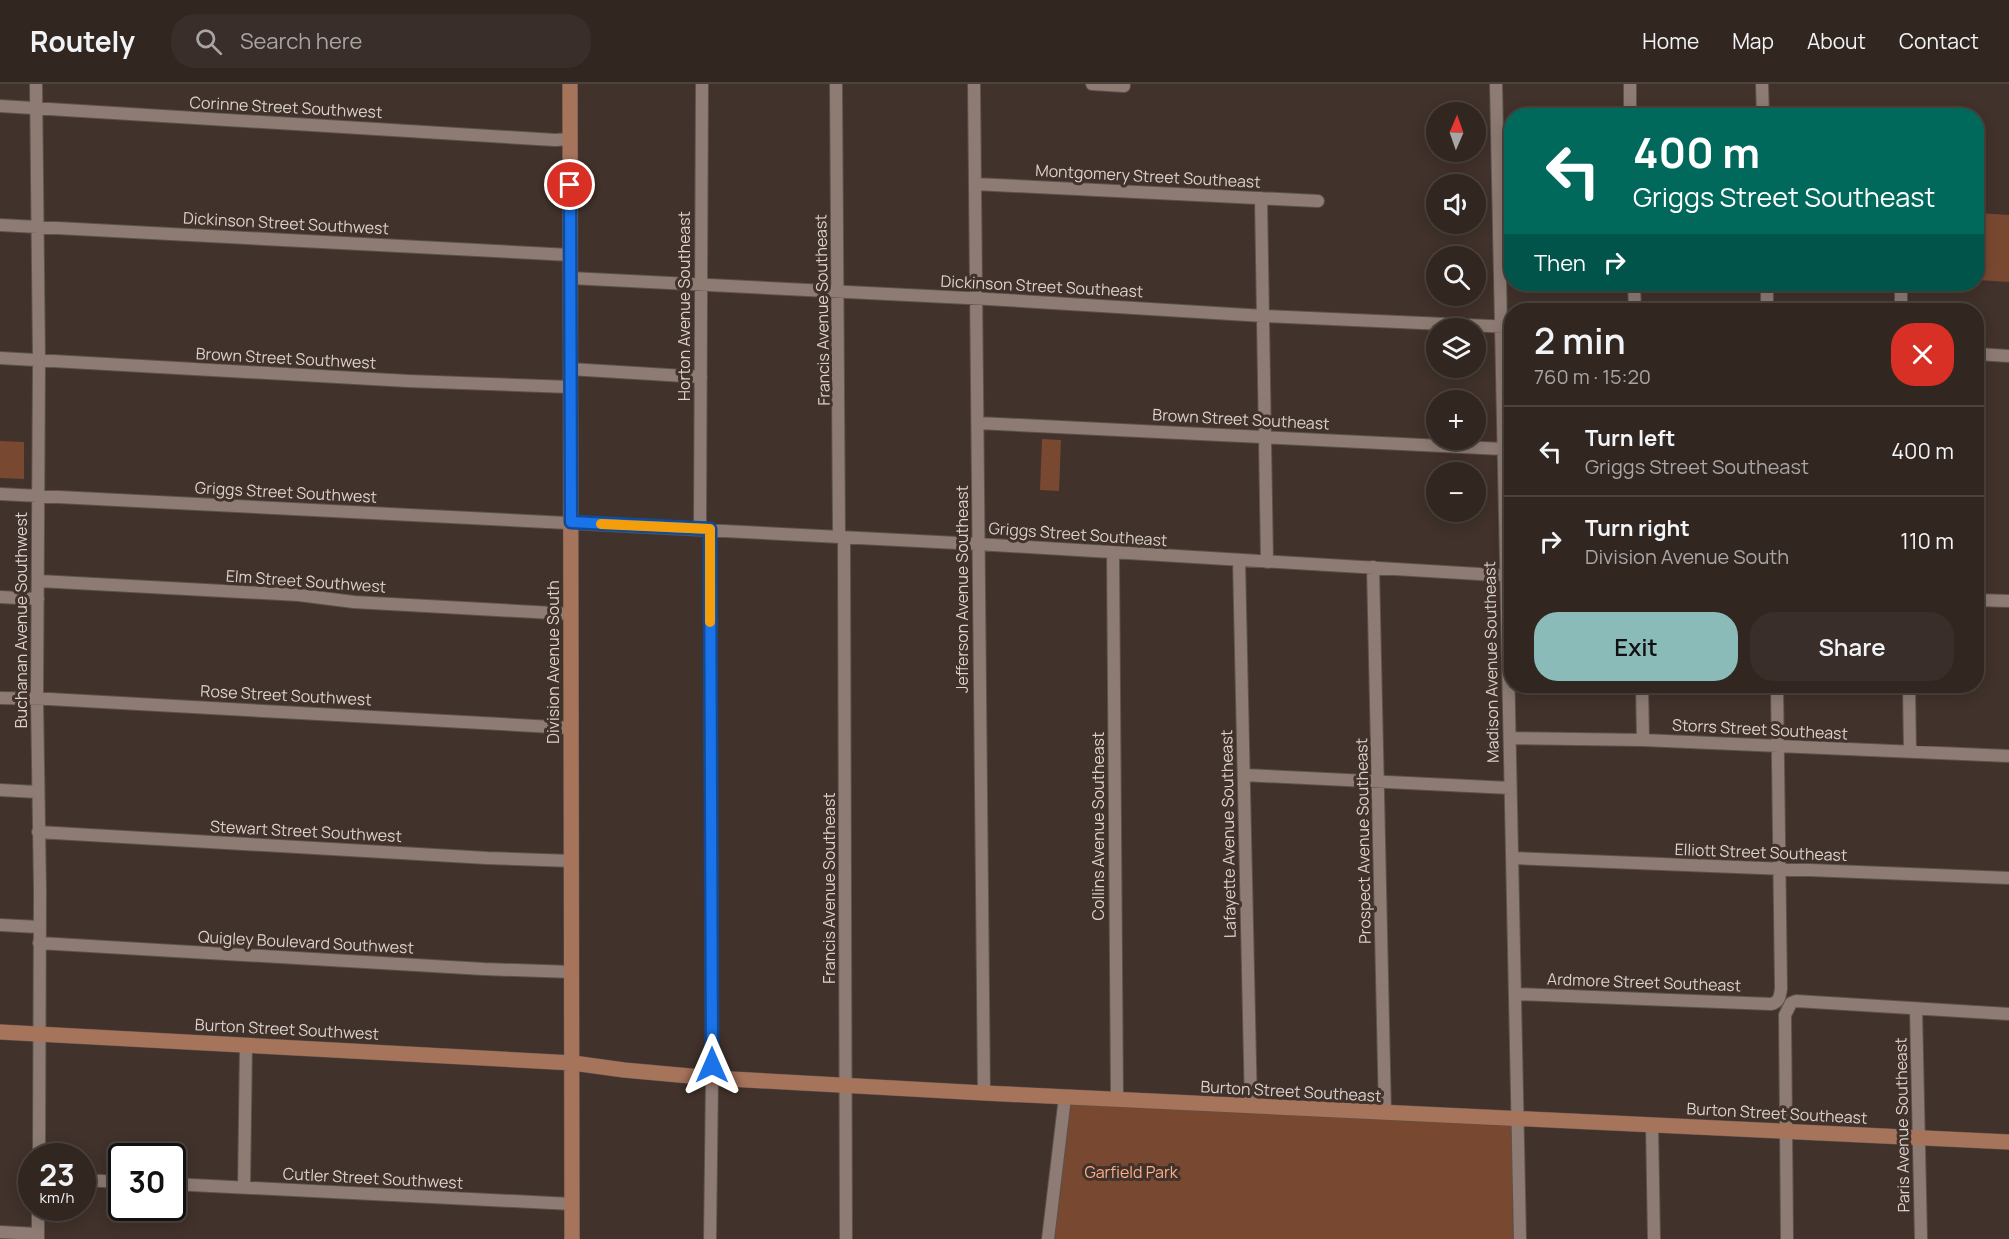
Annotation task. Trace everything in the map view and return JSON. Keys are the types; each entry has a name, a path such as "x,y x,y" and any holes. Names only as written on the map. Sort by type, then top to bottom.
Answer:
{"main road":[{"name":"Division Avenue South","path":"570,84 572,1239"},
{"name":"Burton Street Southwest","path":"0,1032 573,1063"},
{"name":"Burton Street Southeast","path":"573,1063 712,1078 984,1093 2009,1142"}],"street":[{"name":"Buchanan Avenue Southwest","path":"36,84 39,360 37,699 39,1143"},
{"name":"Horton Avenue Southeast","path":"702,84 700,285 712,1078 710,1239"},
{"name":"Francis Avenue Southeast","path":"836,84 842,536 846,1239"},
{"name":"Jefferson Avenue Southeast","path":"974,84 984,1093"},
{"path":"1092,84 1124,86"},
{"name":"Madison Avenue Southeast","path":"1496,84 1504,261"},
{"path":"1630,84 1630,108"},
{"path":"1762,84 1763,108"},
{"name":"Corinne Street Southwest","path":"0,106 570,139"},
{"name":"Montgomery Street Southeast","path":"975,184 1318,201"},
{"path":"1261,198 1267,562"},
{"name":"Dickinson Street Southwest","path":"0,225 570,255"},
{"name":"Dickinson Street Southeast","path":"570,278 1504,327"},
{"path":"1984,354 2009,356"},
{"name":"Brown Street Southwest","path":"0,358 408,381 570,387"},
{"path":"570,369 701,376"},
{"name":"Madison Avenue Southeast","path":"1504,418 1504,474"},
{"name":"Brown Street Southeast","path":"978,423 1503,449"},
{"name":"Griggs Street Southwest","path":"0,494 571,522"},
{"name":"Griggs Street Southeast","path":"571,522 1504,576"},
{"name":"Collins Avenue Southeast","path":"1113,552 1117,1100"},
{"name":"Lafayette Avenue Southeast","path":"1239,561 1251,1107"},
{"name":"Prospect Avenue Southeast","path":"1373,567 1385,1113"},
{"name":"Elm Street Southwest","path":"39,581 299,595 354,602 571,614"},
{"path":"0,597 38,599"},
{"path":"1984,600 2009,601"},
{"name":"Madison Avenue Southeast","path":"1509,693 1520,1239"},
{"path":"1642,693 1643,740"},
{"path":"1777,693 1781,869"},
{"path":"1909,693 1910,752"},
{"name":"Rose Street Southwest","path":"0,698 571,728"},
{"name":"Storrs Street Southeast","path":"1510,738 1643,740 2009,756"},
{"path":"1244,775 1510,788"},
{"path":"0,790 38,792"},
{"name":"Stewart Street Southwest","path":"38,832 572,861"},
{"name":"Elliott Street Southeast","path":"1513,858 2009,878"},
{"name":"Ardmore Street Southeast","path":"1516,994 1777,996 1781,869"},
{"path":"0,925 39,927"},
{"name":"Quigley Boulevard Southwest","path":"39,943 572,972"},
{"path":"1787,1239 1785,1015 1791,1003 1796,1001 2009,1014"},
{"name":"Paris Avenue Southeast","path":"1916,1009 1921,1239"},
{"path":"244,1188 246,1045"},
{"path":"1048,1239 1065,1097"},
{"path":"1652,1125 1654,1239"},
{"name":"Cutler Street Southwest","path":"186,1185 573,1204"},
{"path":"0,1232 38,1237 38,1221"}],"green space":[{"path":"1984,213 2009,215 2009,282 1984,280"},
{"path":"1042,439 1061,440 1059,491 1040,490"},
{"path":"0,441 24,442 24,479 0,478"},
{"name":"Garfield Park","path":"1064,1101 1512,1126 1513,1239 1053,1239 1061,1189"}],"slow traffic":[{"path":"601,524 710,529 710,622"}],"route":[{"path":"570,185 571,522 710,529 712,1065"}]}
